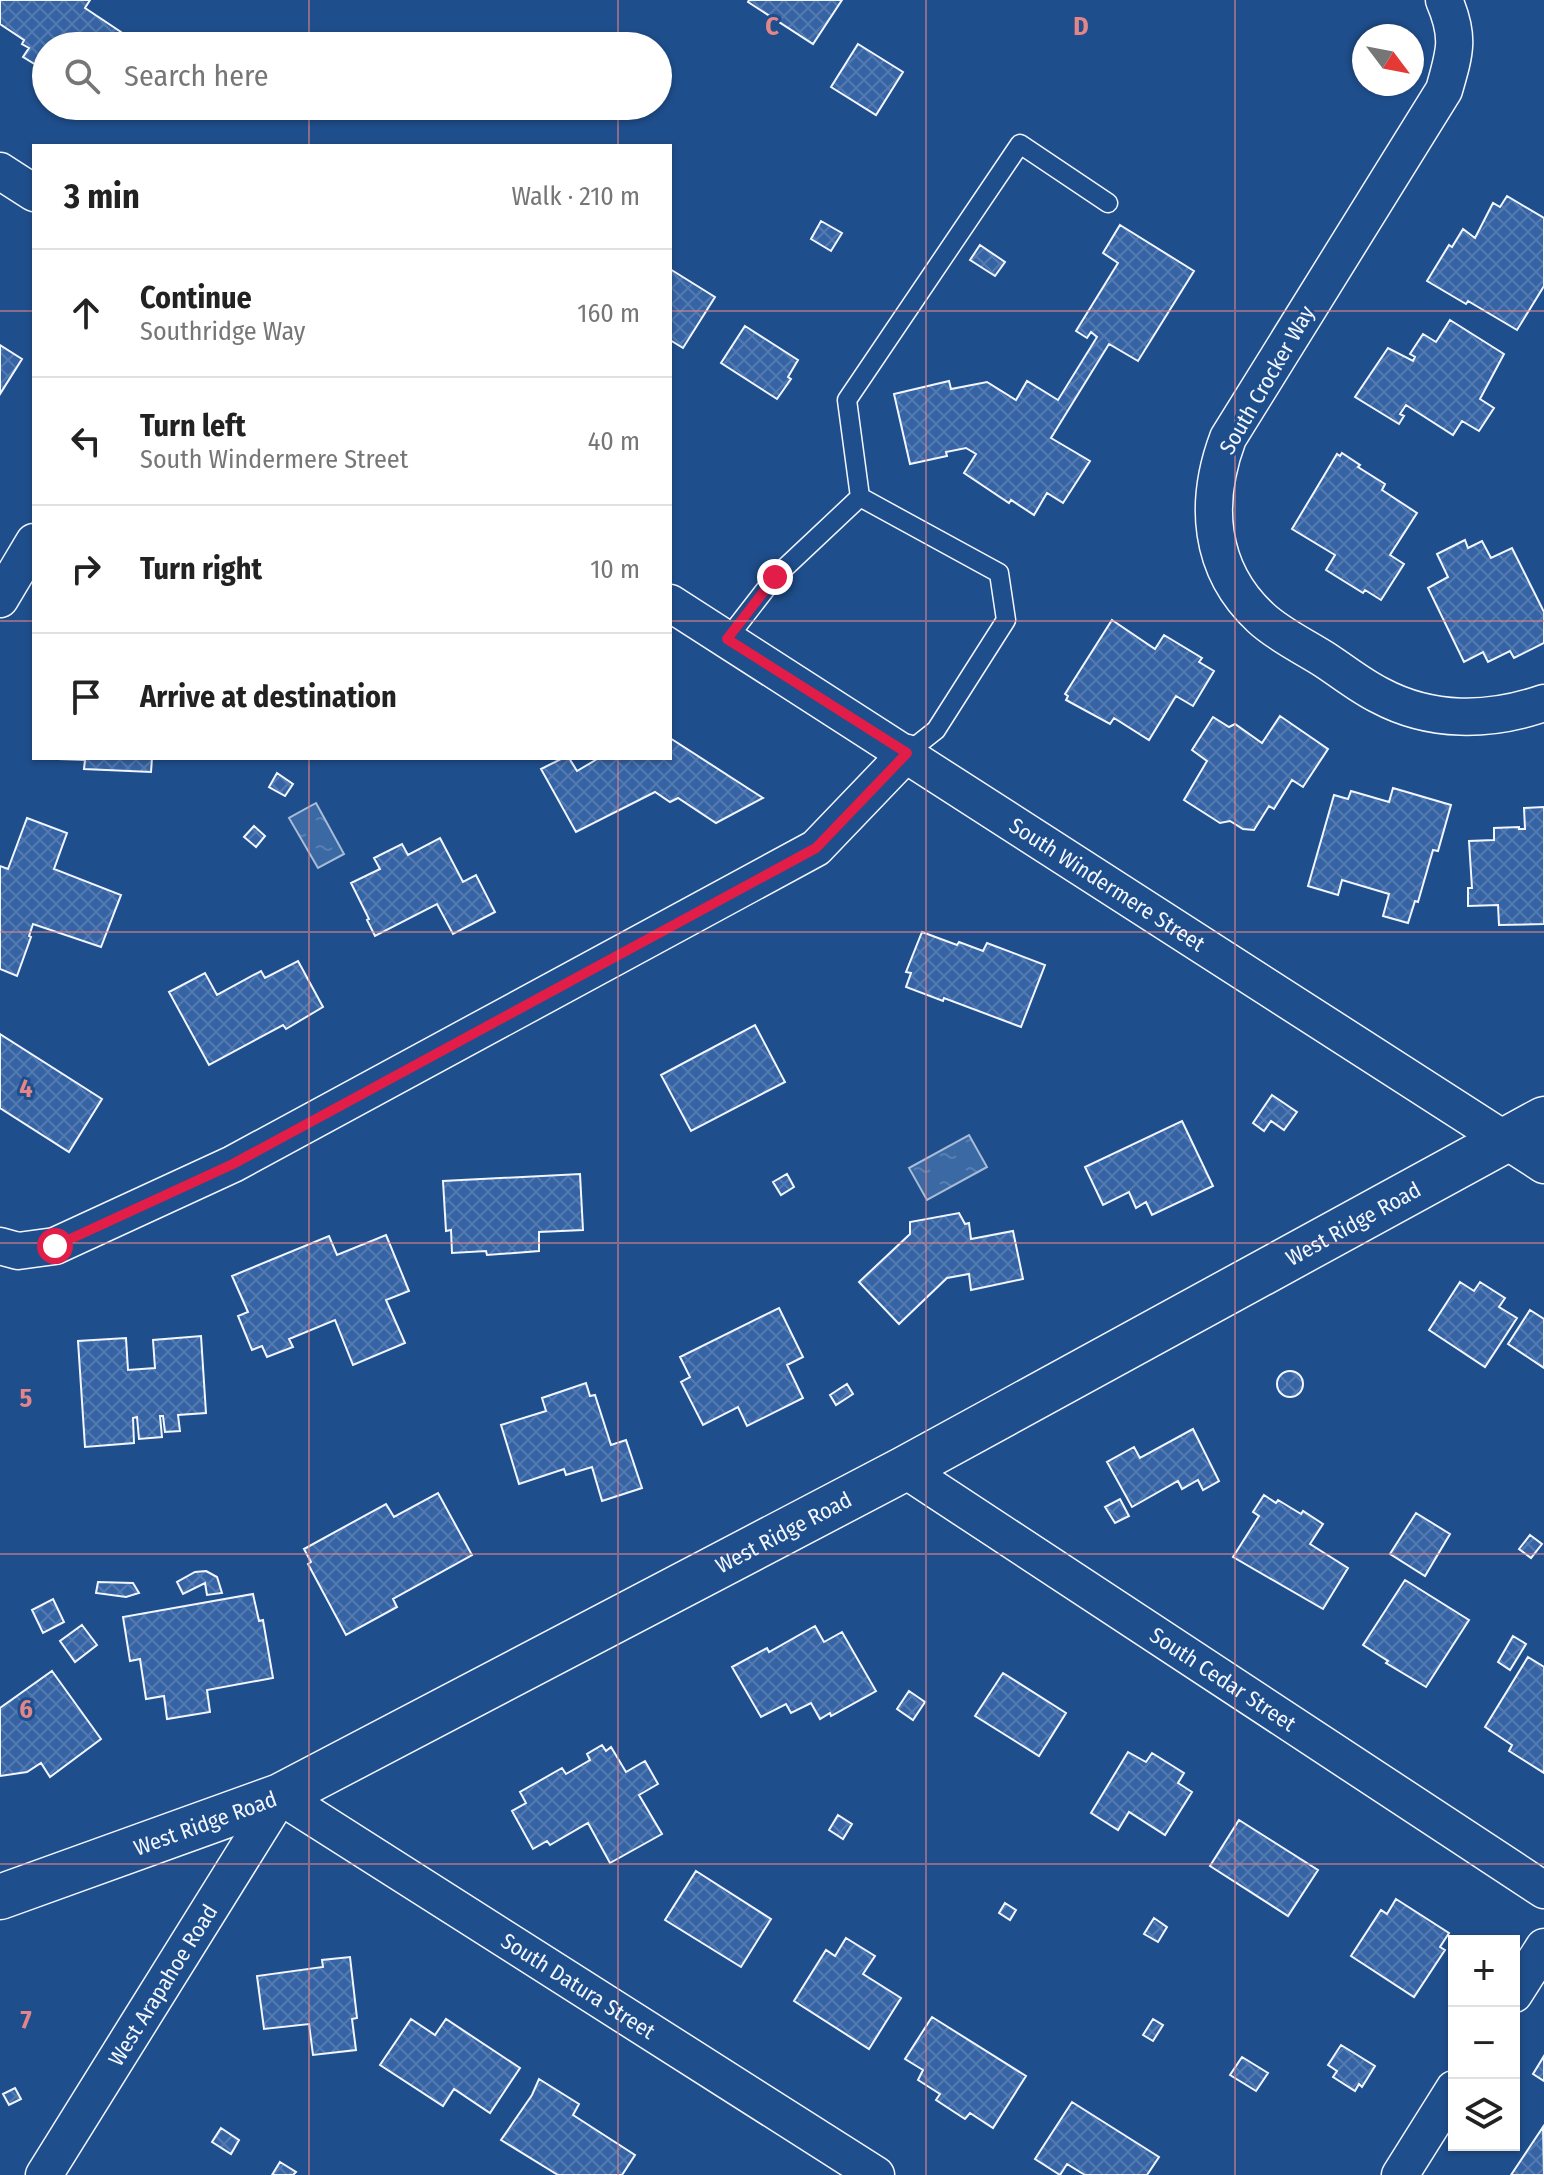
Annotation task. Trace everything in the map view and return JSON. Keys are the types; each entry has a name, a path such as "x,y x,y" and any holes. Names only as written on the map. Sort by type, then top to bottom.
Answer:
{"street":[{"name":"South Crocker Way","path":"1444,0 1454,24 1455,55 1444,90 1228,438 1217,469 1212,506 1217,547 1234,586 1261,619 1378,695 1411,709 1456,718 1502,716 1544,703"},
{"path":"0,171 32,192"},
{"path":"0,599 32,545"},
{"name":"South Windermere Street","path":"672,604 907,753 1526,1130 1544,1165"},
{"path":"0,1246 18,1251 55,1246 233,1164 816,848 907,753"},
{"name":"West Ridge Road","path":"0,1897 280,1796 904,1469 1526,1130"},
{"name":"South Cedar Street","path":"904,1469 1544,1890"},
{"name":"West Arapahoe Road","path":"44,2175 280,1796"},
{"name":"South Datura Street","path":"280,1796 876,2175"},
{"path":"1520,1985 1544,1947"},
{"path":"1400,2175 1448,2099"}],"lane":[{"path":"860,497 847,400 1020,144 1108,203"},
{"path":"727,639 775,577 860,497"},
{"path":"860,497 999,573 1006,620 936,730 907,753"}],"water":[{"path":"316,803 344,854 318,868 289,818"},
{"path":"969,1135 987,1167 927,1200 909,1168"}],"building":[{"path":"0,0 90,0 85,8 121,32 32,32 32,62 23,57 29,48 22,44 24,40 0,24"},
{"path":"749,0 842,0 813,44"},
{"path":"858,44 903,72 876,115 831,87"},
{"path":"1507,196 1544,218 1544,286 1517,330 1427,281 1449,245 1452,247 1463,229 1475,238 1493,203 1500,207"},
{"path":"821,221 842,233 831,251 811,239"},
{"path":"1120,225 1194,271 1138,361 1109,344 1051,438 1090,461 1063,503 1047,493 1034,515 1011,500 1009,503 964,473 976,454 966,448 946,452 947,456 910,464 894,394 949,381 951,389 987,382 1016,400 1027,381 1058,400 1097,337 1091,332 1087,338 1076,331 1118,263 1103,253"},
{"path":"980,245 1005,262 995,276 970,260"},
{"path":"672,270 715,297 683,348 672,341"},
{"path":"1450,320 1504,354 1480,399 1494,408 1479,431 1462,421 1453,435 1406,405 1400,414 1404,416 1399,424 1355,397 1388,348 1413,361 1415,357 1410,354 1423,334 1436,342"},
{"path":"745,326 798,360 788,377 791,379 777,399 721,363"},
{"path":"0,345 22,359 0,394"},
{"path":"1342,453 1385,484 1382,490 1417,513 1390,555 1404,564 1381,600 1365,590 1363,593 1326,570 1335,555 1292,529 1337,454 1340,456"},
{"path":"1465,540 1468,548 1482,541 1491,558 1512,548 1544,612 1544,643 1514,658 1510,651 1488,662 1483,652 1464,662 1428,588 1448,577 1437,554"},
{"path":"1112,620 1155,649 1164,635 1202,658 1199,662 1214,671 1193,706 1176,696 1149,740 1114,718 1110,724 1066,700 1068,696 1065,694"},
{"path":"1280,716 1328,749 1303,787 1292,780 1274,809 1269,806 1254,830 1243,829 1230,821 1220,823 1184,800 1207,761 1192,750 1213,717 1229,727 1235,724 1262,743"},
{"path":"672,739 763,798 716,823 678,798 670,802 655,792 576,832 541,769 559,760 570,760 577,771 596,760 672,760"},
{"path":"85,760 152,760 151,772 84,769"},
{"path":"277,773 293,784 285,796 269,787"},
{"path":"1393,788 1451,805 1438,851 1433,850 1418,902 1415,901 1408,923 1383,916 1389,894 1342,880 1338,895 1308,886 1334,795 1348,799 1351,791 1389,802"},
{"path":"1544,807 1544,924 1499,925 1498,905 1468,906 1468,888 1472,888 1469,841 1494,840 1494,828 1525,829 1524,808"},
{"path":"27,818 67,833 54,869 121,895 101,947 33,924 17,976 0,969 0,866 8,869"},
{"path":"254,826 265,836 256,847 244,837"},
{"path":"440,838 463,882 476,875 495,912 453,934 437,904 375,936 351,883 380,869 374,858 402,844 408,855"},
{"path":"922,932 983,951 987,943 1045,965 1021,1027 906,987 911,973 906,972"},
{"path":"298,961 323,1007 286,1029 283,1025 209,1065 169,992 205,973 217,995 261,971 265,978"},
{"path":"755,1025 785,1082 691,1131 661,1075"},
{"path":"0,1034 102,1099 69,1152 0,1108"},
{"path":"1272,1095 1297,1112 1284,1130 1271,1121 1264,1131 1253,1123"},
{"path":"1182,1121 1213,1186 1152,1215 1146,1202 1136,1208 1129,1192 1103,1205 1085,1167"},
{"path":"580,1174 583,1230 539,1232 539,1251 487,1255 486,1251 452,1253 451,1230 446,1231 443,1181"},
{"path":"787,1174 794,1187 781,1195 773,1182"},
{"path":"959,1213 965,1224 969,1223 971,1239 1013,1231 1023,1279 971,1290 969,1274 947,1278 899,1324 859,1282 910,1234 910,1222"},
{"path":"386,1235 409,1291 386,1300 405,1343 353,1365 335,1320 289,1339 293,1347 267,1357 262,1346 252,1350 238,1316 248,1312 232,1276 329,1236 337,1255"},
{"path":"1460,1282 1474,1291 1480,1282 1505,1298 1499,1307 1517,1318 1485,1367 1429,1330"},
{"path":"779,1308 803,1357 787,1365 803,1398 747,1426 738,1407 703,1425 681,1382 690,1377 680,1357"},
{"path":"1530,1310 1544,1319 1544,1368 1508,1344"},
{"path":"201,1336 206,1413 178,1415 180,1431 165,1432 163,1416 160,1416 162,1437 139,1439 137,1417 133,1418 134,1443 85,1447 78,1341 126,1338 128,1370 155,1368 153,1340"},
{"path":"1290,1371 1299,1375 1303,1384 1299,1393 1290,1397 1281,1393 1277,1384 1281,1375"},
{"path":"586,1383 590,1396 595,1395 611,1445 626,1440 642,1488 602,1501 592,1467 566,1475 564,1469 519,1484 501,1425 546,1411 542,1398"},
{"path":"847,1384 853,1394 836,1405 830,1395"},
{"path":"1193,1429 1219,1481 1203,1490 1198,1480 1182,1489 1178,1481 1132,1507 1107,1462 1134,1447 1140,1458"},
{"path":"438,1493 472,1555 393,1599 397,1607 346,1635 308,1564 311,1562 304,1549 386,1504 394,1517"},
{"path":"1264,1495 1301,1514 1303,1511 1323,1524 1310,1544 1348,1568 1323,1609 1233,1557 1259,1516 1253,1512"},
{"path":"1120,1499 1129,1516 1115,1523 1105,1507"},
{"path":"1416,1513 1450,1534 1425,1576 1390,1554"},
{"path":"1530,1535 1542,1544 1531,1558 1519,1549"},
{"path":"206,1571 217,1577 222,1593 207,1595 205,1583 183,1594 177,1582 195,1572"},
{"path":"1405,1580 1469,1620 1426,1687 1363,1645"},
{"path":"98,1582 133,1583 139,1593 126,1597 96,1593"},
{"path":"253,1594 259,1621 263,1620 273,1678 207,1690 210,1712 167,1719 164,1696 146,1699 140,1659 130,1661 123,1617"},
{"path":"53,1599 64,1622 43,1633 32,1610"},
{"path":"82,1625 97,1645 75,1662 60,1641"},
{"path":"815,1626 824,1642 842,1632 876,1691 820,1719 811,1703 791,1713 786,1704 761,1717 732,1667 767,1648 769,1652"},
{"path":"1513,1636 1526,1644 1510,1670 1498,1662"},
{"path":"1528,1657 1544,1667 1544,1773 1509,1751 1512,1745 1485,1727"},
{"path":"52,1671 101,1739 50,1777 41,1763 27,1772 0,1776 0,1708"},
{"path":"1003,1673 1066,1713 1039,1756 975,1716"},
{"path":"909,1691 925,1702 913,1720 897,1709"},
{"path":"602,1745 606,1751 611,1747 626,1772 645,1761 658,1784 639,1795 662,1834 610,1863 588,1823 550,1845 547,1841 533,1849 512,1811 526,1803 520,1792 562,1768 566,1774 590,1760 587,1754"},
{"path":"1128,1752 1146,1762 1152,1753 1184,1773 1178,1783 1192,1792 1165,1835 1129,1812 1118,1830 1091,1813"},
{"path":"838,1815 852,1824 843,1839 829,1830"},
{"path":"1239,1820 1318,1870 1288,1916 1210,1866"},
{"path":"696,1871 771,1919 741,1967 665,1920"},
{"path":"1396,1899 1449,1933 1440,1947 1445,1950 1414,1997 1351,1956 1381,1910 1387,1914"},
{"path":"1005,1903 1016,1910 1010,1920 999,1913"},
{"path":"1154,1918 1167,1927 1158,1942 1144,1934"},
{"path":"846,1938 875,1956 863,1974 901,1998 869,2049 794,2001 826,1950 835,1956"},
{"path":"350,1957 357,2018 352,2019 356,2050 313,2055 309,2024 264,2029 257,1976 323,1967 322,1960"},
{"path":"932,2017 1026,2076 993,2128 970,2113 965,2119 936,2100 940,2094 918,2080 923,2070 905,2059"},
{"path":"411,2019 435,2035 446,2019 520,2068 490,2113 454,2089 443,2106 380,2065"},
{"path":"1153,2019 1163,2025 1153,2041 1143,2035"},
{"path":"1341,2045 1375,2066 1362,2087 1359,2084 1355,2091 1333,2077 1337,2071 1328,2065"},
{"path":"1544,2056 1544,2081 1533,2074"},
{"path":"1242,2057 1268,2073 1256,2091 1230,2075"},
{"path":"539,2079 579,2104 573,2115 635,2155 622,2175 558,2175 501,2140 532,2095"},
{"path":"15,2088 21,2099 9,2105 3,2094"},
{"path":"1072,2102 1159,2157 1147,2175 1085,2175 1067,2164 1060,2175 1035,2159"},
{"path":"1543,2127 1544,2175 1511,2175"},
{"path":"221,2128 239,2140 231,2154 212,2142"},
{"path":"280,2162 296,2172 293,2175 272,2175"}],"route":[{"path":"55,1246 233,1164 816,848 907,753 727,639 775,577"}]}
